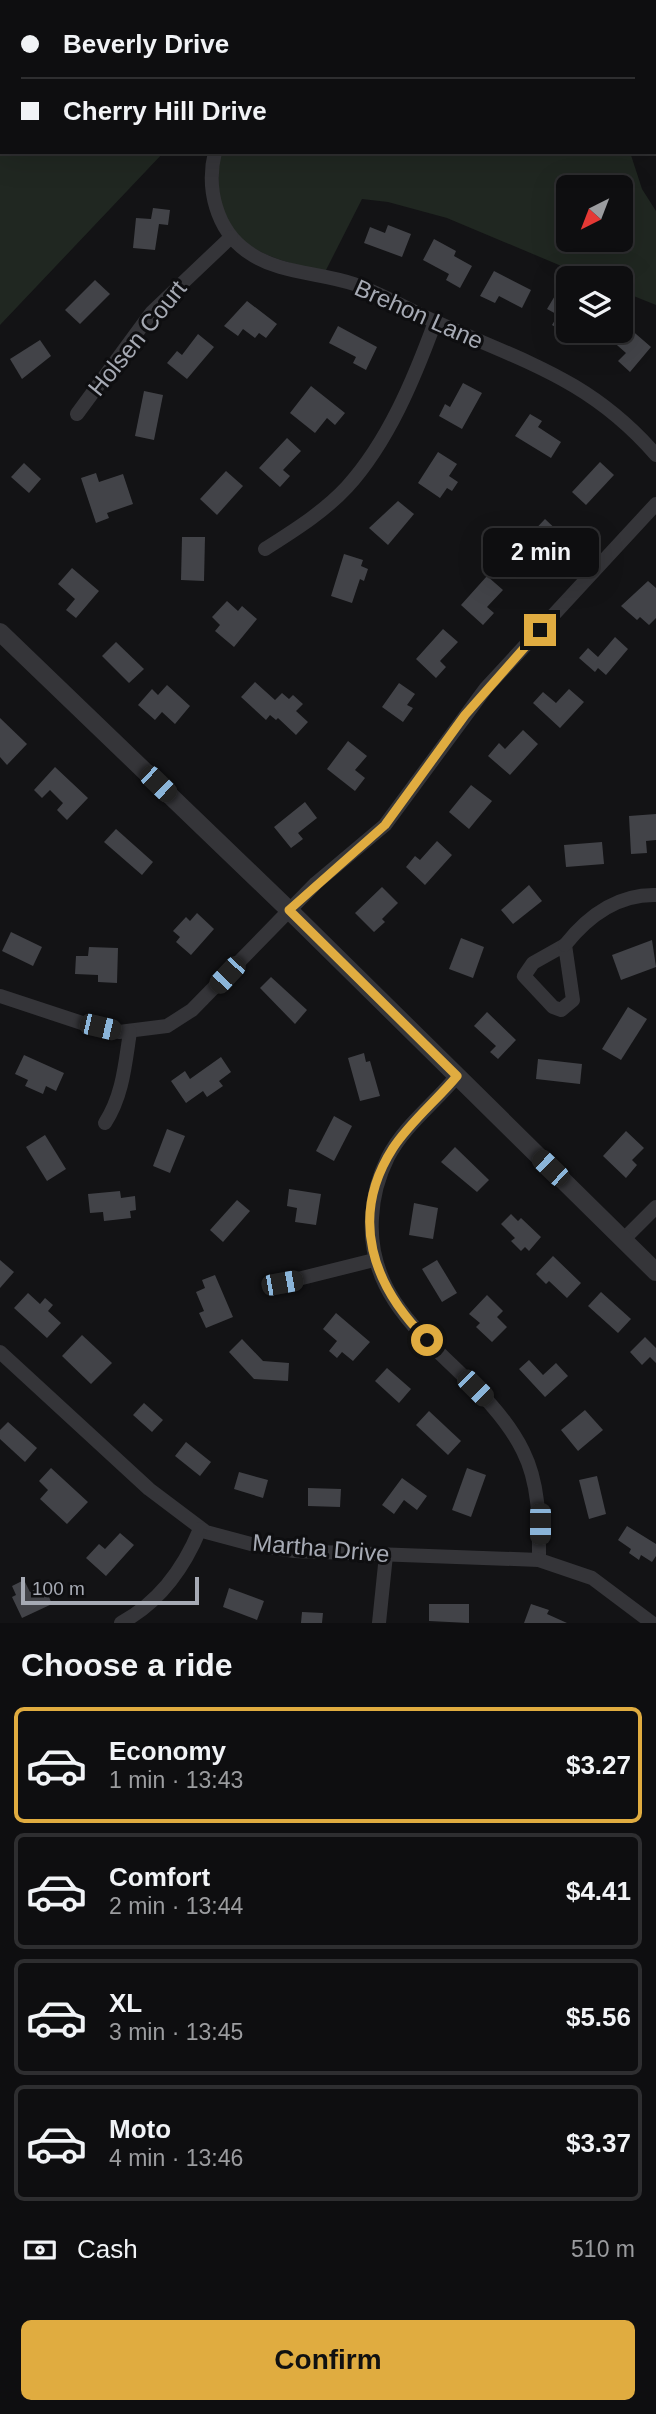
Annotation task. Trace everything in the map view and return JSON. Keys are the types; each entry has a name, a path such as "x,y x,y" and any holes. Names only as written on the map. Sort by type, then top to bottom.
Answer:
{"street":[{"name":"Brehon Lane","path":"215,154 212,167 215,205 231,236 246,251 269,264 353,284 585,390 620,416 656,455"},
{"name":"Holsen Court","path":"77,414 152,312 231,236"},
{"path":"265,549 330,503 367,462 389,426 435,322"},
{"path":"0,996 82,1023 131,1032 167,1026 192,1010 289,910 385,825 486,688 656,504"},
{"path":"0,632 289,910 656,1272"},
{"path":"565,945 574,991 573,1000 561,1010 545,1001 524,976 533,963 565,945 587,919 602,909 635,897 656,895"},
{"path":"105,1123 113,1110 122,1084 131,1032"},
{"path":"457,1076 402,1136 379,1176 371,1229 374,1260 401,1312 491,1405 518,1441 529,1464 538,1501 539,1560"},
{"path":"623,1240 656,1207"},
{"path":"282,1283 374,1260"},
{"name":"Martha Drive","path":"0,1352 149,1489 200,1529 273,1548 539,1560 592,1577 652,1623"},
{"path":"121,1623 147,1606 167,1585 190,1553 200,1529"},
{"path":"379,1623 386,1555"}],"shaded area":[{"path":"0,154 162,154 0,325"},
{"path":"220,154 631,154 642,189 656,211 656,305 633,296 633,266 561,266 447,218 388,202 362,199 325,272 275,258 256,249 240,238 229,224 221,205"}],"building":[{"path":"153,208 170,210 168,225 159,224 155,250 133,248 136,218 151,219"},
{"path":"388,225 411,234 402,257 364,243 370,227 385,233"},
{"path":"434,239 456,251 454,256 472,266 460,288 446,280 449,274 423,260"},
{"path":"494,271 531,290 522,308 499,296 495,303 480,296"},
{"path":"95,280 110,294 80,324 65,310"},
{"path":"556,294 556,314 547,309"},
{"path":"247,301 277,324 266,338 259,333 255,338 243,329 238,336 224,326"},
{"path":"338,326 377,347 366,370 353,363 356,357 329,343"},
{"path":"633,331 651,347 630,372 618,361 626,353 615,343 633,343"},
{"path":"198,334 214,347 187,379 167,363 177,351 182,355"},
{"path":"40,340 51,356 22,379 10,359"},
{"path":"463,383 482,393 462,429 439,416 445,404 450,407"},
{"path":"311,386 345,413 335,425 327,418 315,433 290,413"},
{"path":"144,391 163,395 154,440 135,436"},
{"path":"530,414 542,421 538,427 561,442 551,458 515,436"},
{"path":"287,438 301,451 283,470 290,476 280,487 259,468"},
{"path":"438,452 457,464 449,476 458,482 452,491 447,488 440,498 418,483"},
{"path":"600,462 614,475 586,505 572,492"},
{"path":"24,463 41,479 29,493 11,477"},
{"path":"226,471 243,486 217,515 200,499"},
{"path":"96,473 99,482 123,474 133,504 107,513 109,518 96,523 81,478"},
{"path":"398,501 414,514 388,545 369,528"},
{"path":"545,519 565,538 531,573 515,558 533,539 529,536"},
{"path":"182,537 205,537 204,581 181,580"},
{"path":"344,554 363,560 361,566 368,569 364,581 360,579 352,603 331,596"},
{"path":"72,568 99,591 76,618 66,610 75,599 58,584"},
{"path":"487,576 503,590 487,607 494,613 483,625 461,605"},
{"path":"648,581 656,588 656,618 649,625 640,617 637,620 621,606"},
{"path":"227,601 238,611 242,606 257,619 234,647 215,631 220,625 212,617"},
{"path":"443,629 458,642 440,661 446,667 436,678 416,659"},
{"path":"615,637 628,649 606,675 598,668 595,672 579,658 588,648 598,657"},
{"path":"116,642 144,669 129,683 102,656"},
{"path":"255,682 275,700 282,693 289,699 293,695 303,704 296,711 308,722 296,735 278,718 276,720 270,715 266,720 241,697"},
{"path":"399,683 415,694 407,705 413,708 403,722 382,707"},
{"path":"167,685 190,706 175,724 162,712 155,720 138,705 152,689 158,695"},
{"path":"569,689 584,702 560,728 533,703 543,692 556,703"},
{"path":"0,718 27,744 7,765 0,757"},
{"path":"523,730 538,744 510,775 488,756 499,743 505,749"},
{"path":"348,741 367,756 355,770 365,778 355,791 327,769"},
{"path":"55,767 88,798 67,820 57,810 63,803 50,790 42,798 34,790"},
{"path":"471,785 492,801 469,829 449,812"},
{"path":"305,802 317,818 298,833 303,839 291,848 274,827"},
{"path":"656,814 656,840 646,841 647,853 631,854 629,816"},
{"path":"116,829 153,862 142,875 104,842"},
{"path":"437,841 452,855 425,885 406,867 415,856 420,860"},
{"path":"602,842 604,864 566,867 564,845"},
{"path":"529,885 542,901 513,924 501,910"},
{"path":"382,887 398,903 382,919 385,922 374,932 355,913"},
{"path":"197,913 214,929 191,955 176,942 180,937 173,931 186,917 190,921"},
{"path":"11,932 42,947 33,966 2,951"},
{"path":"461,938 484,947 473,978 449,969"},
{"path":"652,940 656,967 621,980 612,955"},
{"path":"89,947 118,948 117,983 98,982 98,975 75,974 76,956 88,956"},
{"path":"271,977 307,1010 295,1024 260,988"},
{"path":"628,1007 647,1019 621,1060 602,1049"},
{"path":"487,1012 516,1040 498,1059 490,1052 496,1046 474,1026"},
{"path":"364,1053 366,1062 370,1061 380,1096 360,1101 348,1058"},
{"path":"24,1055 64,1073 56,1091 46,1086 43,1094 25,1086 28,1080 15,1074"},
{"path":"221,1057 231,1072 219,1081 223,1086 207,1097 203,1091 186,1103 171,1081 185,1071 190,1079"},
{"path":"538,1059 582,1064 580,1084 536,1079"},
{"path":"334,1116 352,1126 334,1161 316,1151"},
{"path":"167,1129 185,1136 170,1173 153,1166"},
{"path":"626,1131 644,1148 632,1160 637,1165 626,1178 603,1156"},
{"path":"45,1135 66,1169 47,1181 26,1147"},
{"path":"455,1147 489,1180 477,1192 441,1162"},
{"path":"289,1189 321,1194 316,1225 295,1222 297,1208 287,1206"},
{"path":"120,1191 121,1198 135,1196 136,1210 130,1211 131,1218 104,1221 103,1212 90,1213 88,1194"},
{"path":"237,1200 250,1211 223,1242 210,1230"},
{"path":"414,1203 438,1208 433,1239 409,1235"},
{"path":"511,1214 518,1221 521,1218 541,1237 529,1251 525,1247 521,1251 511,1241 515,1238 501,1224"},
{"path":"553,1256 581,1283 567,1298 549,1281 546,1284 536,1274"},
{"path":"0,1260 14,1272 0,1288"},
{"path":"437,1260 457,1293 442,1302 422,1269"},
{"path":"215,1275 233,1317 206,1328 199,1313 204,1311 196,1292 205,1288 202,1280"},
{"path":"601,1292 631,1319 618,1333 588,1306"},
{"path":"28,1293 40,1304 45,1298 53,1305 48,1311 61,1323 47,1338 14,1308"},
{"path":"487,1295 503,1311 497,1317 507,1327 492,1342 476,1327 480,1323 469,1314"},
{"path":"336,1313 370,1342 353,1361 342,1352 337,1358 329,1351 337,1341 323,1329"},
{"path":"82,1335 112,1363 91,1384 62,1356"},
{"path":"645,1337 656,1348 656,1363 650,1357 642,1365 630,1352"},
{"path":"242,1339 263,1361 289,1363 288,1381 254,1379 229,1352"},
{"path":"529,1360 543,1375 556,1363 568,1376 545,1397 519,1369"},
{"path":"387,1368 411,1389 399,1403 375,1381"},
{"path":"144,1403 163,1420 152,1432 133,1415"},
{"path":"585,1410 603,1430 578,1451 561,1430"},
{"path":"429,1411 461,1441 448,1455 416,1425"},
{"path":"8,1422 37,1448 25,1462 0,1439 0,1430"},
{"path":"186,1442 211,1462 200,1476 175,1456"},
{"path":"51,1468 88,1502 67,1524 40,1499 48,1490 39,1481"},
{"path":"467,1468 486,1475 471,1517 452,1510"},
{"path":"239,1472 268,1480 263,1498 234,1489"},
{"path":"597,1476 606,1514 589,1519 579,1480"},
{"path":"402,1478 427,1496 417,1510 404,1500 394,1514 382,1505"},
{"path":"308,1488 341,1489 340,1507 308,1506"},
{"path":"627,1526 656,1544 656,1556 652,1562 641,1555 639,1560 629,1553 631,1549 618,1540"},
{"path":"120,1533 134,1545 106,1576 86,1558 99,1544 105,1549"},
{"path":"24,1580 30,1592 44,1585 52,1604 22,1618 12,1597 16,1595 12,1586"},
{"path":"229,1588 264,1601 257,1620 223,1607"},
{"path":"429,1604 469,1604 469,1623 429,1621"},
{"path":"531,1604 549,1610 547,1614 567,1623 524,1623"},
{"path":"302,1612 323,1613 322,1623 301,1623"}],"route":[{"path":"427,1340 401,1312 376,1270 371,1241 373,1198 379,1176 394,1146 457,1076 289,910 316,883 374,837 385,825 486,688 540,630"}]}
